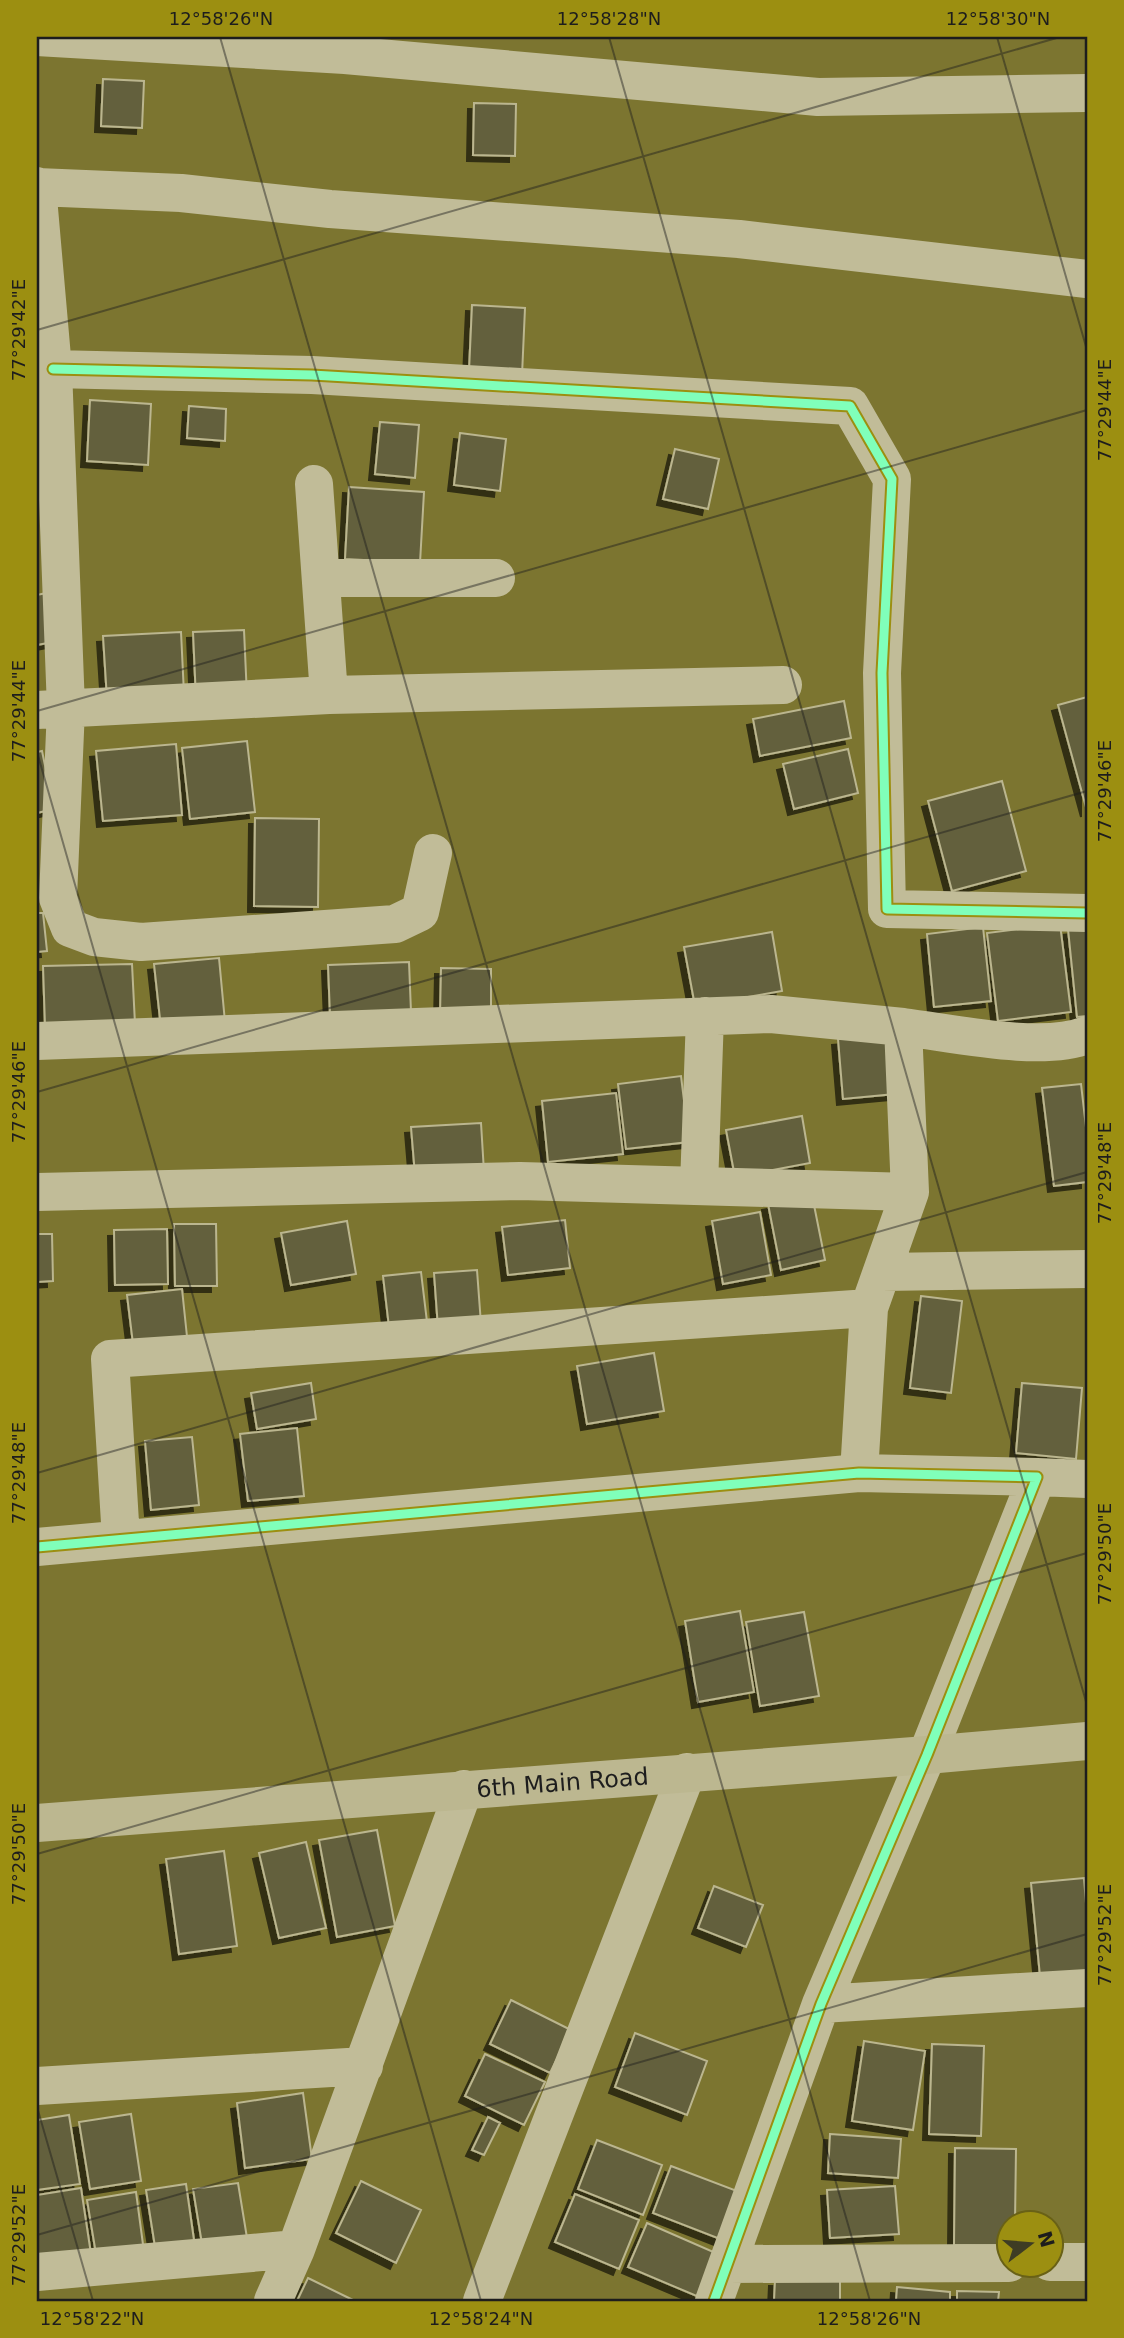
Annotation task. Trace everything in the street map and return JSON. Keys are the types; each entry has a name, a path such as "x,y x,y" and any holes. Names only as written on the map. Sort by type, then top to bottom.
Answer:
{"street":[{"path":"37,37 345,55 818,97 1087,93"},
{"path":"433,853 420,912 395,924 141,942 94,937 69,928 58,898 51,709 53,369 37,187 181,193 330,209 739,239 1087,279"},
{"path":"53,369 312,374 850,406 892,479 882,673 887,909 1087,913"},
{"path":"314,484 329,695"},
{"path":"321,578 496,578"},
{"path":"51,709 329,695 783,685"},
{"path":"37,1041 771,1014 1024,1042 1075,1040 1087,1035"},
{"path":"699,1186 705,1016"},
{"path":"859,1473 869,1308 910,1192 903,1027"},
{"path":"37,1192 520,1181 910,1192"},
{"path":"882,1272 1087,1269"},
{"path":"121,1539 110,1359 869,1308"},
{"path":"37,1547 859,1473 1087,1479"},
{"path":"714,2301 821,2004 927,1755 1037,1477"},
{"name":"6th Main Road","path":"37,1823 1087,1741"},
{"path":"482,2301 687,1772"},
{"path":"273,2301 296,2249 464,1789"},
{"path":"821,2004 1087,1988"},
{"path":"37,2086 364,2066"},
{"path":"37,2272 296,2249"},
{"path":"1064,2262 1087,2262"},
{"path":"728,2264 995,2263"}],"building":[{"path":"103,79 144,81 142,128 101,126"},
{"path":"474,103 516,104 515,156 473,155"},
{"path":"472,305 525,308 522,375 469,371"},
{"path":"90,400 151,404 148,465 87,461"},
{"path":"189,406 226,409 225,441 187,438"},
{"path":"380,422 419,425 415,478 375,474"},
{"path":"460,433 506,439 500,491 454,485"},
{"path":"675,449 719,459 708,509 663,499"},
{"path":"349,487 424,492 420,563 345,559"},
{"path":"46,593 53,642 37,645 37,595"},
{"path":"244,630 247,697 196,699 193,632"},
{"path":"181,632 184,694 107,699 103,636"},
{"path":"1087,697 1087,811 1058,705"},
{"path":"844,701 851,738 760,756 753,719"},
{"path":"247,741 255,812 190,819 182,748"},
{"path":"176,744 182,815 103,821 96,751"},
{"path":"848,749 858,793 794,809 783,764"},
{"path":"42,751 54,809 37,813 37,752"},
{"path":"1002,781 1026,871 952,891 928,801"},
{"path":"255,818 319,819 318,907 254,906"},
{"path":"37,913 43,913 47,951 37,952"},
{"path":"1060,924 1071,1012 998,1021 987,933"},
{"path":"983,927 991,1001 934,1007 927,934"},
{"path":"1087,927 1087,1016 1077,1017 1068,929"},
{"path":"772,932 782,991 695,1006 684,947"},
{"path":"219,958 225,1022 161,1028 154,964"},
{"path":"409,962 411,1012 330,1015 328,965"},
{"path":"132,964 135,1024 45,1026 43,966"},
{"path":"441,968 491,969 491,1017 440,1016"},
{"path":"890,1035 895,1094 843,1099 838,1039"},
{"path":"681,1076 689,1142 626,1149 618,1084"},
{"path":"1081,1084 1087,1136 1087,1182 1054,1186 1042,1088"},
{"path":"616,1093 623,1154 548,1162 542,1101"},
{"path":"802,1116 810,1163 735,1177 726,1130"},
{"path":"481,1123 484,1172 415,1175 411,1127"},
{"path":"812,1195 825,1260 781,1270 768,1204"},
{"path":"760,1212 771,1275 723,1284 712,1221"},
{"path":"565,1220 570,1268 508,1275 502,1227"},
{"path":"347,1221 356,1274 291,1285 281,1233"},
{"path":"174,1224 216,1224 217,1286 175,1286"},
{"path":"167,1229 168,1284 115,1285 114,1230"},
{"path":"37,1234 52,1234 53,1281 37,1282"},
{"path":"477,1270 481,1324 438,1328 434,1273"},
{"path":"421,1272 427,1322 389,1327 383,1276"},
{"path":"182,1289 188,1346 134,1352 127,1295"},
{"path":"921,1296 962,1301 951,1393 910,1388"},
{"path":"654,1353 664,1411 587,1424 577,1366"},
{"path":"311,1383 316,1419 257,1429 251,1393"},
{"path":"1022,1383 1082,1388 1076,1459 1016,1453"},
{"path":"297,1428 304,1496 248,1501 240,1434"},
{"path":"192,1437 199,1505 151,1510 145,1441"},
{"path":"740,1611 754,1692 698,1702 685,1621"},
{"path":"804,1612 819,1696 760,1706 746,1622"},
{"path":"377,1830 395,1926 337,1937 319,1840"},
{"path":"306,1842 326,1928 279,1938 259,1853"},
{"path":"224,1851 237,1946 179,1954 166,1859"},
{"path":"1084,1878 1087,1972 1040,1976 1031,1883"},
{"path":"714,1886 763,1905 746,1947 698,1928"},
{"path":"511,2000 571,2030 550,2073 490,2044"},
{"path":"635,2033 707,2061 687,2115 615,2087"},
{"path":"864,2041 925,2051 913,2130 852,2121"},
{"path":"932,2044 984,2046 981,2136 929,2134"},
{"path":"485,2054 545,2082 524,2125 465,2096"},
{"path":"303,2093 312,2159 245,2168 237,2103"},
{"path":"131,2114 141,2181 90,2189 79,2122"},
{"path":"69,2115 80,2184 37,2190 37,2120"},
{"path":"488,2117 500,2123 484,2155 472,2150"},
{"path":"830,2134 901,2139 898,2178 828,2173"},
{"path":"597,2140 662,2165 643,2215 578,2189"},
{"path":"955,2148 1016,2149 1015,2208 995,2208 995,2246 954,2245"},
{"path":"671,2166 737,2191 720,2239 653,2213"},
{"path":"361,2181 421,2210 396,2263 336,2233"},
{"path":"238,2183 248,2244 203,2250 193,2189"},
{"path":"186,2184 195,2247 156,2253 146,2190"},
{"path":"895,2186 899,2234 830,2238 827,2190"},
{"path":"81,2188 91,2254 37,2262 37,2195"},
{"path":"136,2192 144,2252 97,2260 87,2200"},
{"path":"575,2194 639,2220 619,2269 555,2242"},
{"path":"647,2223 718,2254 699,2297 628,2267"},
{"path":"308,2278 355,2301 297,2301"},
{"path":"775,2280 840,2281 840,2301 774,2301"},
{"path":"897,2287 950,2292 950,2301 896,2301"},
{"path":"957,2291 999,2292 998,2301 957,2301"}],"cycle path":[{"path":"53,369 312,375 850,406 892,479 882,673 887,909 1087,913"},
{"path":"37,1547 859,1473 1037,1477 927,1755 821,2004 714,2301"}]}
